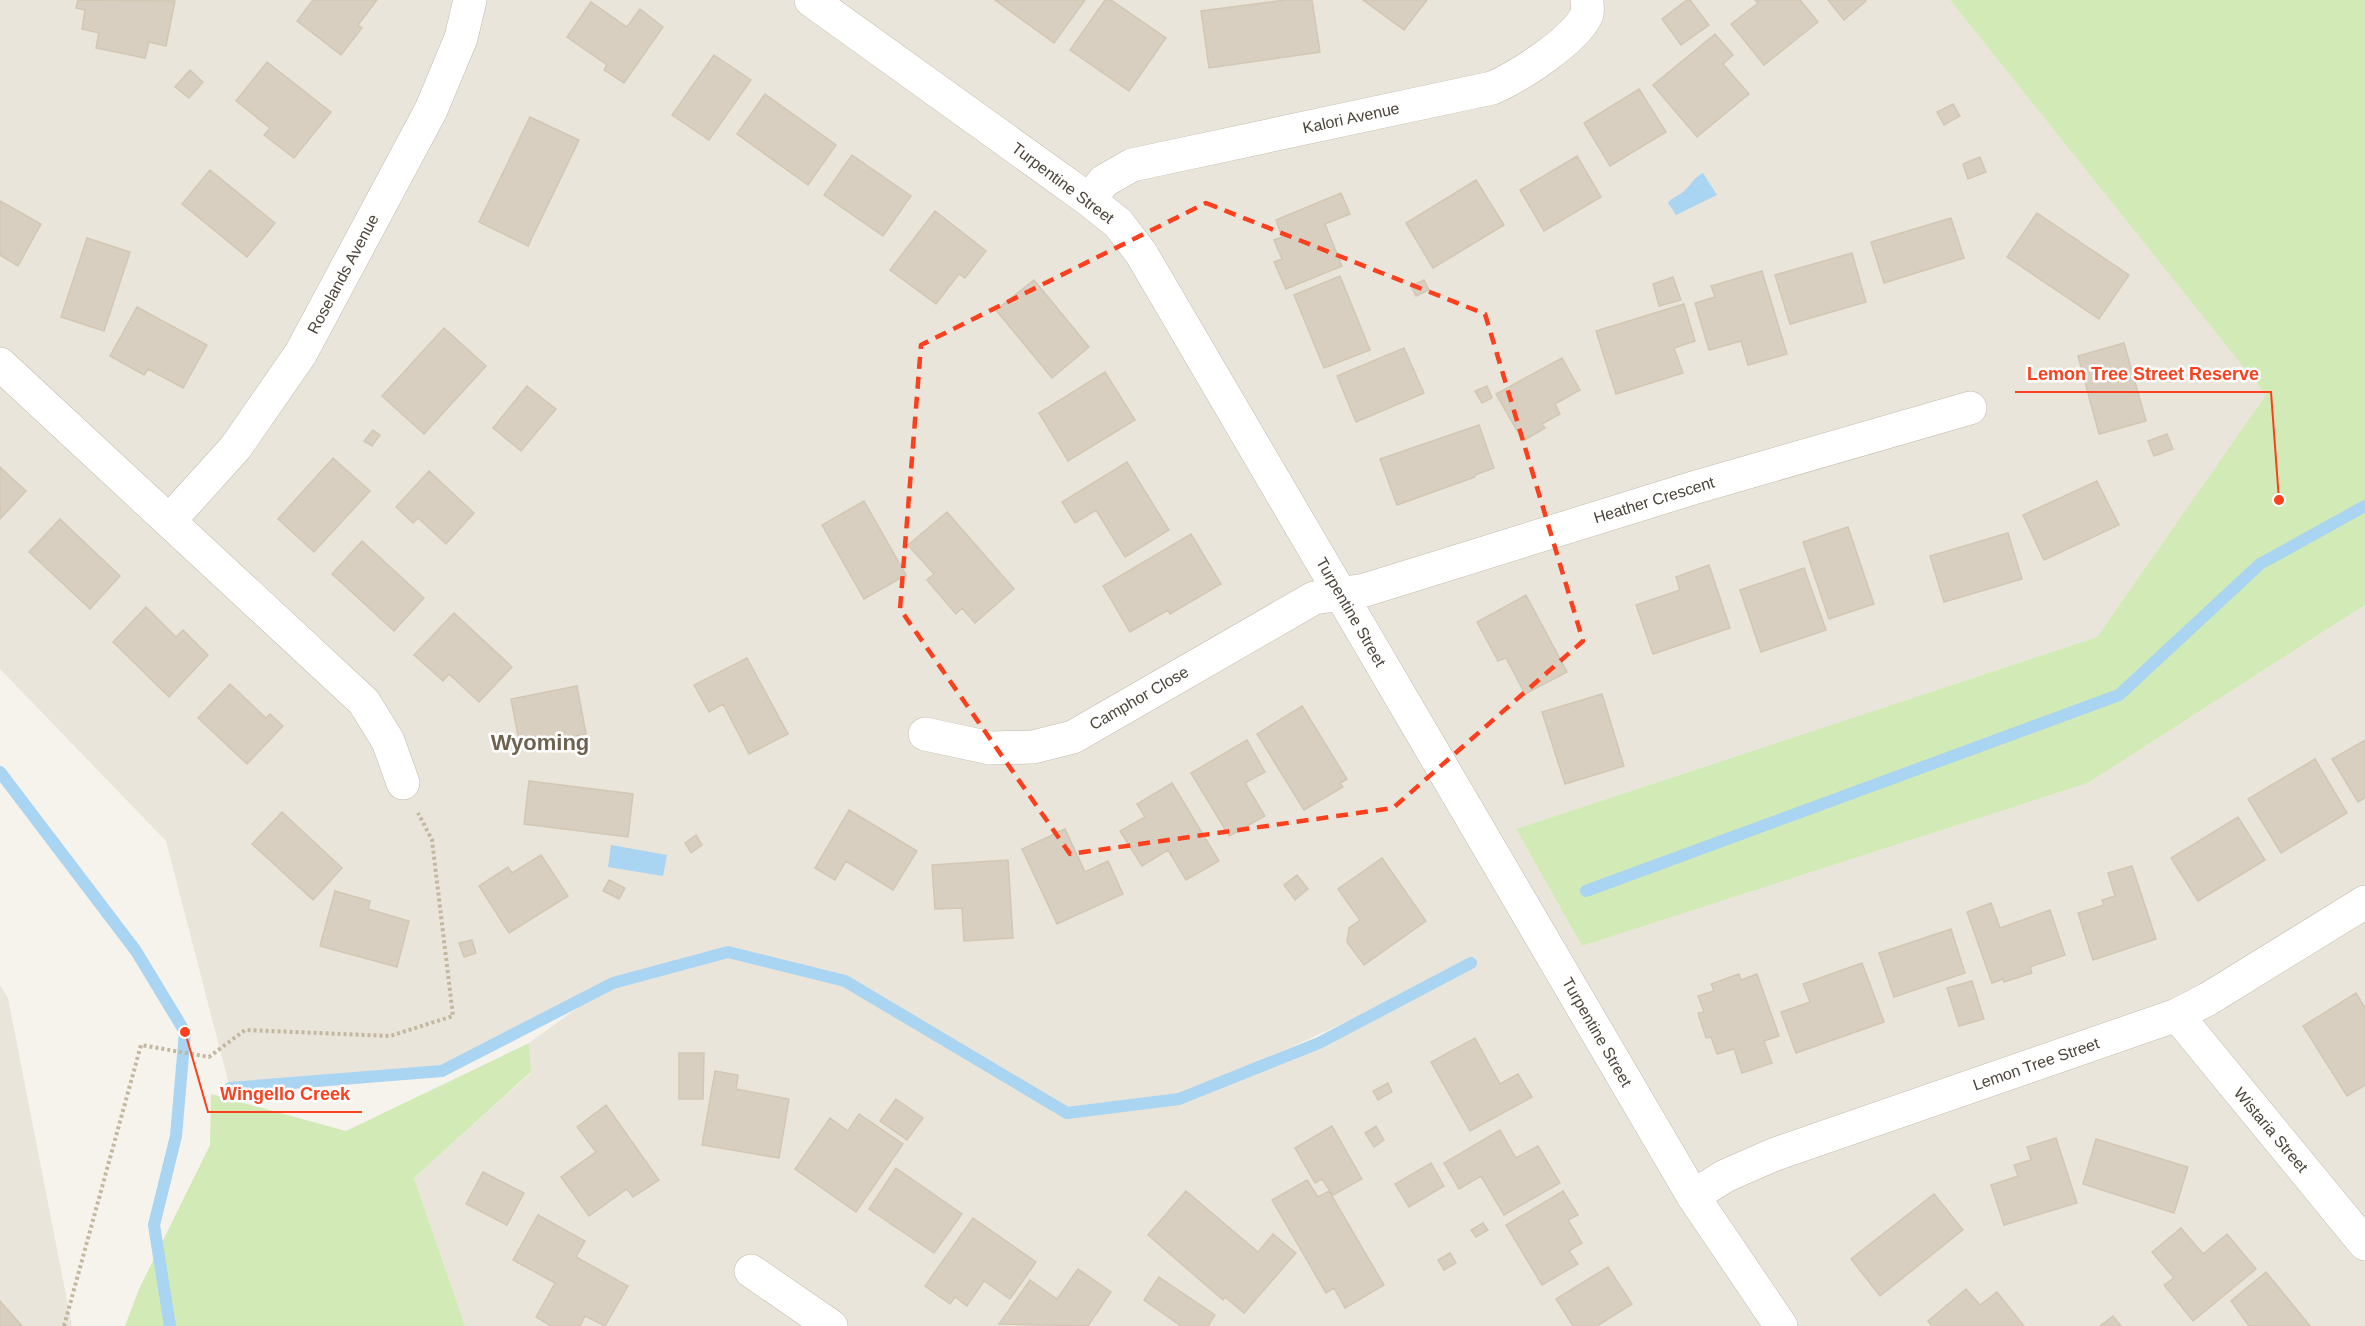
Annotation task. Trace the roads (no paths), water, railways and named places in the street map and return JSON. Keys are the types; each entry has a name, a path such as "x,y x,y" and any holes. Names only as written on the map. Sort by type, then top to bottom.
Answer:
{"street":[{"name":"Roselands Avenue","path":"170,520 237,447 301,352 431,110 461,38 470,0"},
{"name":"Turpentine Street","path":"811,0 1089,200 1118,223 1141,253 1768,1322"},
{"name":"Kalori Avenue","path":"1089,200 1104,181 1132,165 1492,87 1527,70 1578,28 1588,13 1588,0"},
{"path":"0,364 364,702 388,741 403,783"},
{"name":"Heather Crescent","path":"1340,593 1365,590 1692,488 1970,408"},
{"name":"Camphor Close","path":"925,734 990,748 1033,747 1073,736 1314,598 1340,593"},
{"name":"Lemon Tree Street","path":"1693,1196 1725,1176 1773,1155 2177,1016 2365,902"},
{"name":"Wistaria Street","path":"2177,1016 2365,1244"},
{"path":"751,1271 831,1326"}],"water":[{"path":"1703,173 1717,195 1676,215 1668,203"},
{"path":"611,845 667,855 663,876 608,867"}],"waterway":[{"path":"1586,891 2119,695 2260,564 2365,506"},
{"path":"0,772 136,951 185,1032 176,1136 154,1225 170,1326"},
{"path":"230,1088 442,1071 613,983 728,952 845,981 1067,1113 1179,1099 1319,1043 1471,963"}],"place":[{"name":"Lemon Tree Street Reserve","path":"2279,500"},
{"name":"Wingello Creek","path":"185,1032"}],"district":[{"name":"Wyoming","path":"540,742"}]}
